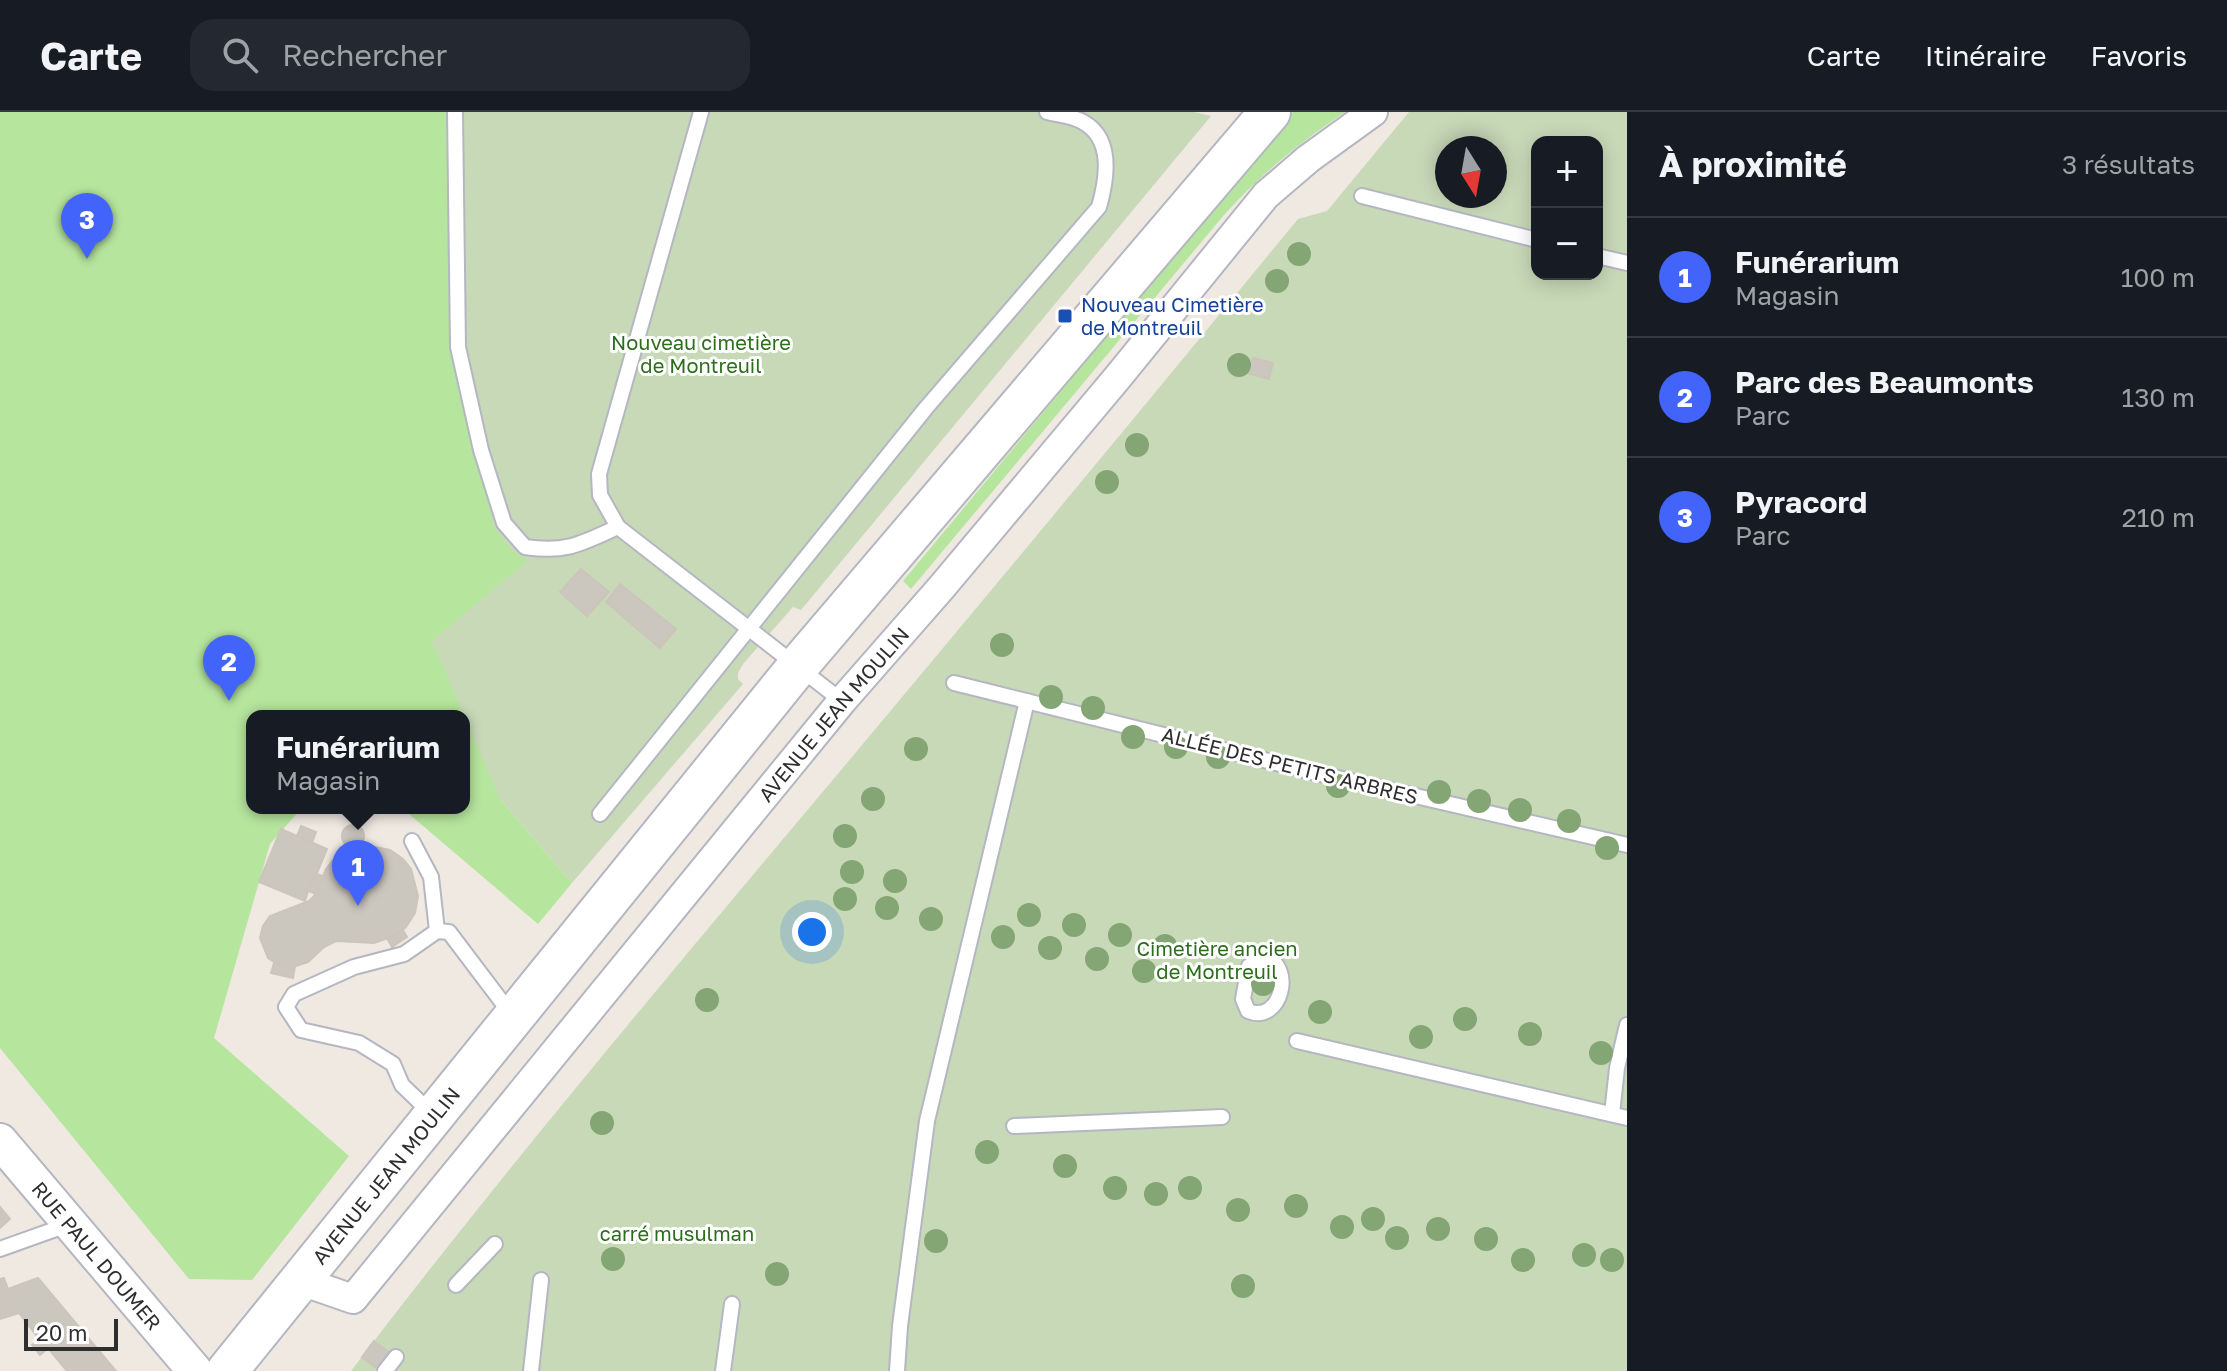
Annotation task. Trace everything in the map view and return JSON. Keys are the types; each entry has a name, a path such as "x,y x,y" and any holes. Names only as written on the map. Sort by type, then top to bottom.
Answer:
{"main road":[{"name":"AVENUE JEAN MOULIN","path":"227,1371 798,666 1270,112"}],"street":[{"name":"AVENUE JEAN MOULIN","path":"301,1281 353,1299 842,701 1049,459 1266,195 1308,159 1373,112"},
{"name":"RUE PAUL DOUMER","path":"0,1141 195,1371"}],"lane":[{"path":"455,112 458,347 481,450 504,523 525,547 553,551 586,542 618,527"},
{"path":"701,112 599,474 600,495 618,527 842,701"},
{"path":"600,814 926,408 1099,207 1107,177 1102,141 1084,122 1047,112"},
{"path":"1362,196 1531,238"},
{"path":"1603,257 1627,263"},
{"name":"ALLÉE DES PETITS ARBRES","path":"954,683 1312,772 1627,845"},
{"path":"897,1371 927,1121 1027,701"},
{"path":"412,841 431,877 437,931"},
{"path":"434,1116 402,1085 393,1064 359,1043 301,1030 286,1007 294,994 354,967 404,954 437,931 449,932 513,1018"},
{"path":"1297,1041 1619,1116 1617,1068 1627,1025"},
{"path":"1014,1126 1222,1117"},
{"path":"0,1249 70,1224"},
{"path":"456,1285 495,1244"},
{"path":"531,1371 541,1280"},
{"path":"723,1371 732,1304"},
{"path":"385,1371 396,1357"}],"green space":[{"path":"0,112 446,112 451,357 529,560 500,799 572,883 538,924 409,814 470,814 470,710 246,710 246,814 297,814 270,844 214,1038 349,1156 252,1280 189,1279 0,1048"},
{"name":"Nouveau cimetière de Montreuil","path":"446,112 1194,112 1211,116 801,610 793,607 743,664 738,679 743,684 572,883 500,799 470,729 470,710 462,710 432,641 528,560 512,551 495,529 451,357"},
{"path":"1293,112 1345,112 1282,159 1224,215 911,589 903,581"},
{"name":"Cimetière ancien de Montreuil","path":"1409,112 1627,112 1627,1371 351,1371 577,1086 1298,219 1327,211"}],"building":[{"path":"1254,358 1273,363 1269,379 1242,372"},
{"path":"581,569 609,592 587,616 560,592"},
{"path":"620,584 676,629 660,648 606,602"},
{"path":"353,825 361,828 364,836 361,844 353,847 345,844 342,836 345,828"},
{"path":"301,826 316,832 312,843 297,836"},
{"path":"281,829 327,849 317,873 314,873 305,901 259,882"},
{"path":"365,845 390,850 411,869 418,896 415,913 406,927 394,936 374,943 336,941 308,962 293,967 279,965 268,958 260,938 270,916 309,901 316,894 326,869 334,859 351,848"},
{"path":"314,873 323,876 316,894 308,891"},
{"path":"403,930 407,937 392,947 388,940"},
{"path":"274,963 295,966 293,978 271,973"},
{"path":"0,1207 10,1219 0,1228"},
{"path":"4,1278 8,1289 38,1278 116,1371 67,1371 48,1348 40,1355 32,1345 39,1339 19,1313 0,1319 0,1279"},
{"path":"374,1341 390,1353 378,1369 362,1357"}],"place":[{"name":"Pyracord","path":"87,259"},
{"name":"Nouveau Cimetière de Montreuil","path":"1065,316"},
{"name":"Parc des Beaumonts","path":"229,701"},
{"name":"Funérarium","path":"358,906"}],"park label":[{"name":"carré musulman","path":"677,1233"}]}
